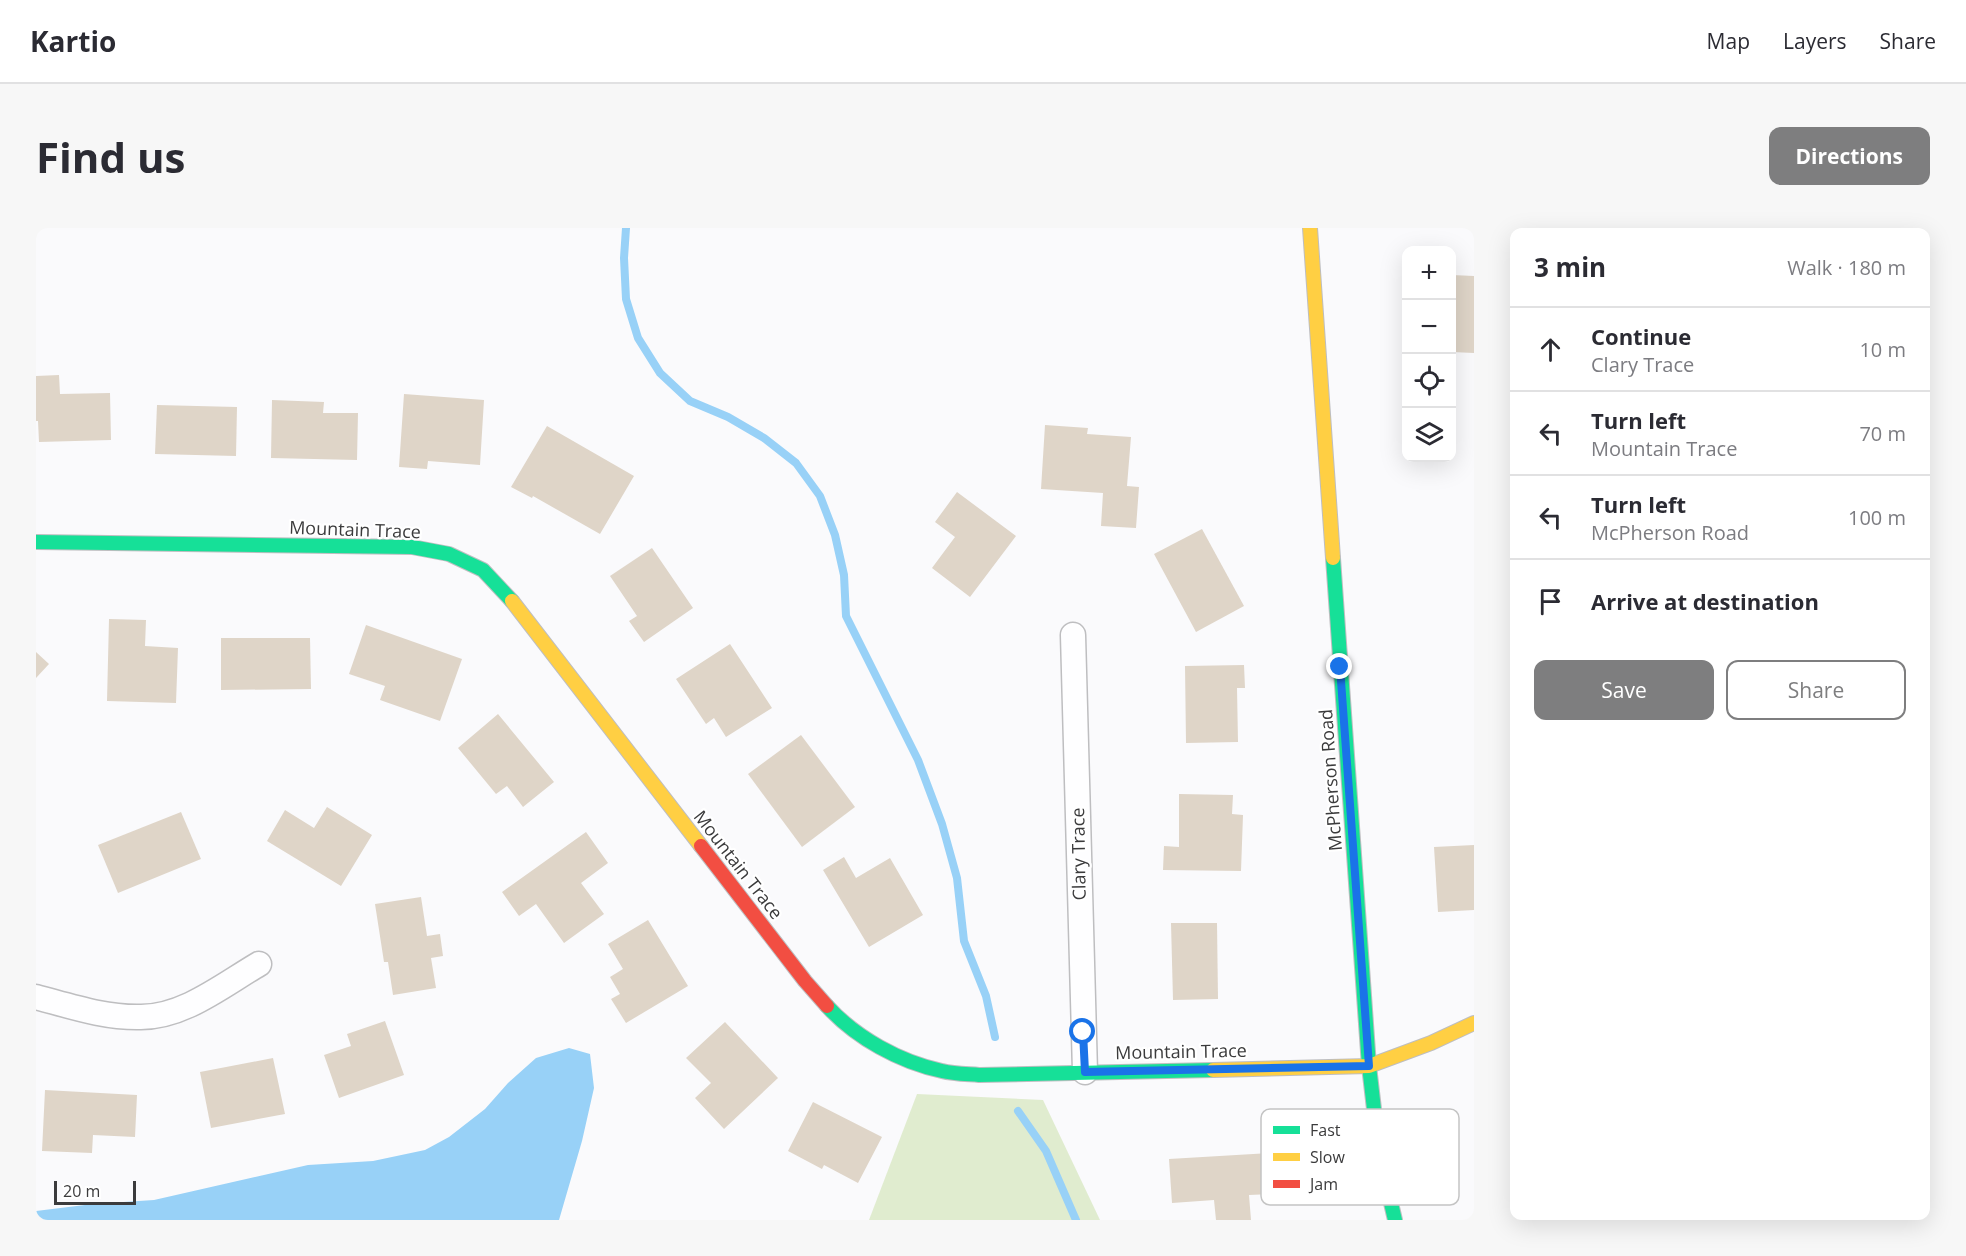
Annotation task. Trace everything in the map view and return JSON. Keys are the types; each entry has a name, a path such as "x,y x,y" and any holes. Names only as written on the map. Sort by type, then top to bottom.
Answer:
{"street":[{"name":"McPherson Road","path":"1310,228 1369,1066 1374,1109"},
{"name":"Mountain Trace","path":"36,542 412,547 449,554 483,570 511,599 805,981 836,1016 868,1041 906,1059 942,1071 979,1075 1369,1066 1431,1043 1474,1023"},
{"name":"Clary Trace","path":"1073,635 1085,1072"},
{"path":"36,997 87,1011 142,1018 191,1004 259,964"},
{"name":"McPherson Road","path":"1391,1205 1395,1220"}],"green space":[{"path":"917,1094 1043,1100 1100,1220 869,1220"}],"water":[{"path":"569,1048 590,1054 594,1088 582,1141 559,1220 36,1220 36,1211 154,1200 308,1165 373,1161 425,1150 449,1137 485,1109 508,1083 536,1058"}],"building":[{"path":"1456,275 1474,276 1474,353 1456,352"},
{"path":"59,375 60,394 110,393 111,440 39,442 38,421 36,421 36,376"},
{"path":"404,394 484,400 480,465 428,461 427,469 399,467"},
{"path":"272,400 324,402 323,413 358,413 357,460 271,458"},
{"path":"157,405 237,407 236,456 155,454"},
{"path":"1045,425 1088,428 1087,434 1131,437 1127,486 1139,487 1136,528 1101,526 1103,493 1041,489"},
{"path":"547,426 634,476 600,534 533,496 532,498 511,487"},
{"path":"957,492 1016,536 970,597 932,568 955,537 935,522"},
{"path":"1202,529 1244,606 1196,632 1154,554"},
{"path":"652,548 693,608 644,642 629,621 637,616 610,576"},
{"path":"109,619 146,620 145,646 178,648 176,703 107,701"},
{"path":"366,625 462,659 440,721 380,700 385,686 349,674"},
{"path":"221,638 310,638 311,689 221,690"},
{"path":"730,644 772,708 726,737 714,718 706,724 676,679"},
{"path":"36,652 49,664 36,678"},
{"path":"1244,665 1245,688 1237,688 1238,742 1186,743 1185,666"},
{"path":"498,714 554,782 523,807 507,786 496,794 458,748"},
{"path":"801,735 855,807 802,847 748,774"},
{"path":"1179,794 1233,795 1232,814 1243,815 1241,871 1163,870 1164,846 1179,847"},
{"path":"327,807 372,835 341,886 267,841 285,810 314,828"},
{"path":"181,812 201,859 118,893 98,845"},
{"path":"586,832 608,863 581,883 604,914 564,943 536,904 519,916 502,892"},
{"path":"1474,845 1474,910 1438,912 1434,847"},
{"path":"844,857 856,878 890,858 923,915 869,947 823,870"},
{"path":"421,897 427,936 440,934 443,956 431,958 436,988 393,995 388,962 384,962 375,904"},
{"path":"648,920 688,986 626,1023 611,999 620,994 610,977 623,969 608,944"},
{"path":"1171,923 1217,923 1218,999 1173,1000"},
{"path":"385,1021 404,1075 339,1098 324,1055 351,1046 347,1034"},
{"path":"725,1022 778,1078 724,1129 695,1098 711,1083 686,1058"},
{"path":"273,1058 285,1114 211,1128 200,1072"},
{"path":"45,1090 137,1095 135,1137 93,1135 92,1153 42,1151"},
{"path":"813,1102 882,1137 858,1183 824,1165 822,1169 788,1151"},
{"path":"1261,1154 1261,1194 1249,1195 1251,1220 1216,1220 1214,1200 1172,1203 1169,1159"}],"waterway":[{"path":"626,228 624,258 626,299 638,338 660,373 690,401 728,417 764,438 796,463 820,496 835,535 844,575 846,616 918,760 942,824 957,878 964,941 986,996 995,1037"},
{"path":"1018,1111 1046,1151 1076,1220"}],"traffic: fast":[{"path":"36,542 412,547 449,554 483,570 512,601"},
{"path":"1333,558 1374,1109"},
{"path":"827,1006 851,1028 880,1047 910,1062 947,1072 979,1075 1213,1070"},
{"path":"1391,1205 1395,1220"}],"traffic: slow":[{"path":"1310,228 1333,558"},
{"path":"512,601 701,846"},
{"path":"1213,1070 1369,1066 1431,1043 1474,1023"}],"traffic: jam":[{"path":"701,846 805,981 827,1006"}],"route":[{"path":"1083,1032 1085,1072 1369,1066 1340,667"}]}
